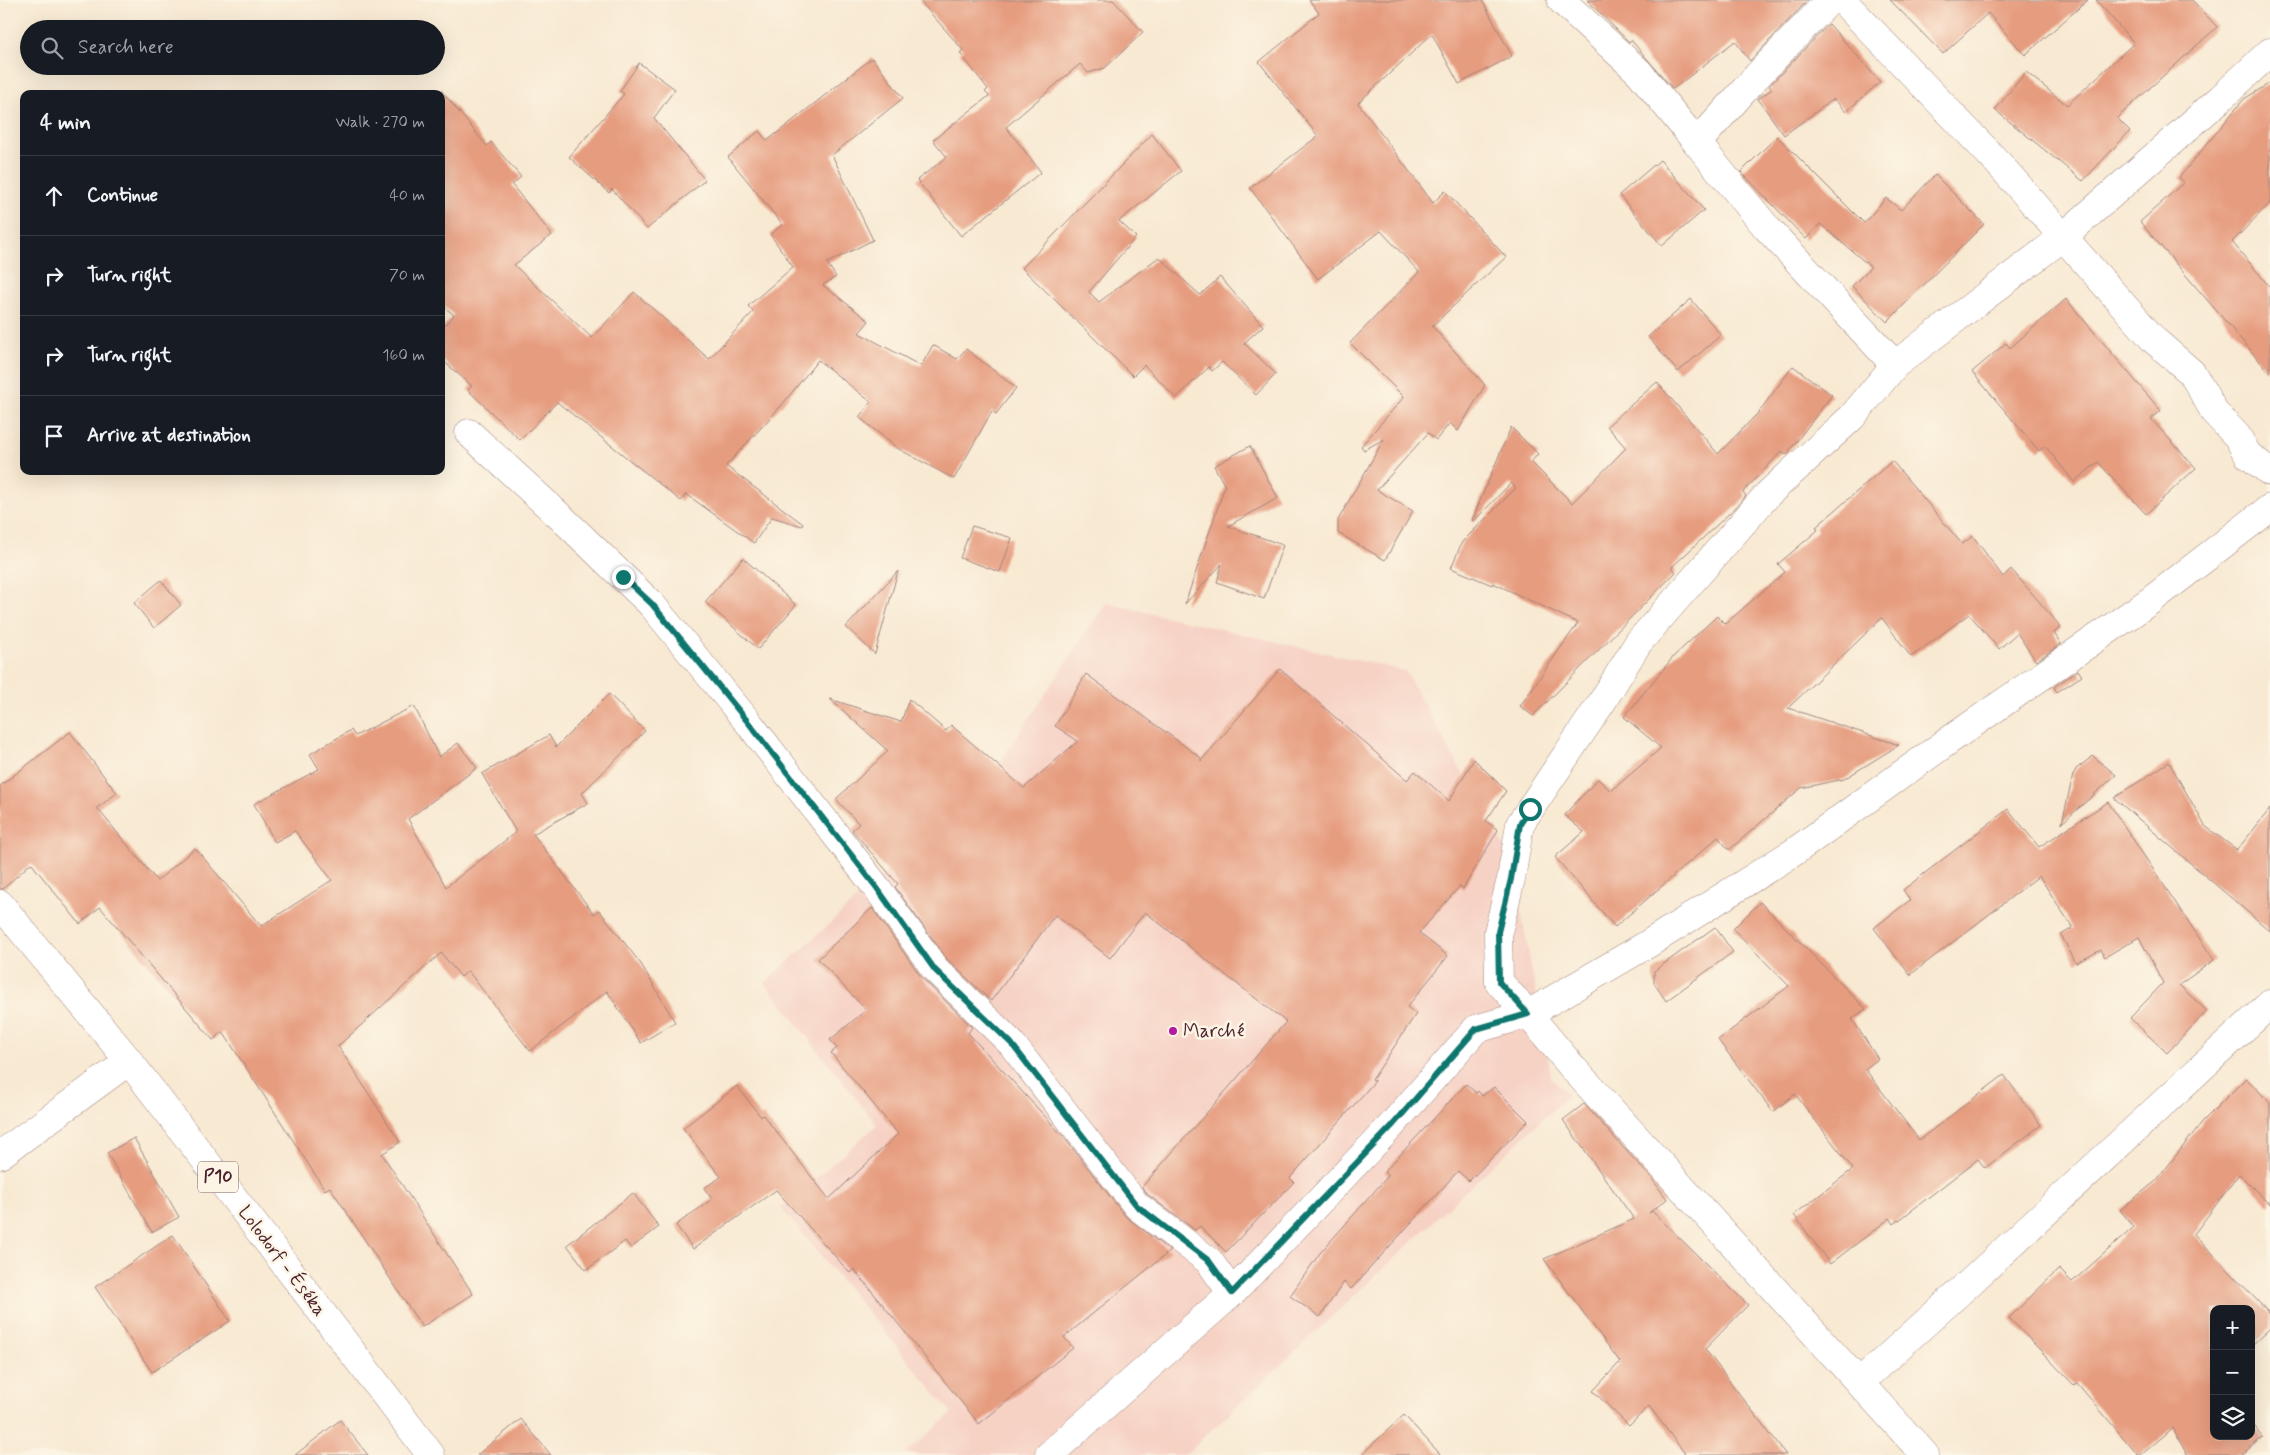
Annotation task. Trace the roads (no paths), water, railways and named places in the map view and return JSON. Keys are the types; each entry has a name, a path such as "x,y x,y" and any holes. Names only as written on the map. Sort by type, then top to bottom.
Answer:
{"street":[{"path":"1561,0 1639,72 1767,228 1895,365"},
{"path":"1697,143 1757,76 1830,0"},
{"path":"1842,0 1999,164 2154,340 2192,373 2214,413 2237,436 2248,455 2270,472"},
{"path":"1924,1455 1860,1382 1573,1068 1499,982 1498,932 1511,879 1520,824 1602,702 1638,643 1768,494 1852,417 1895,365 2063,237 2221,98 2270,52"},
{"path":"469,434 566,522 652,604 772,752 877,888 935,970 1011,1043 1137,1206 1209,1261 1232,1293"},
{"path":"1048,1455 1232,1293 1392,1126 1476,1029 1528,1014 1648,944 1794,852 1951,739 2150,601 2270,508"},
{"name":"Lolodorf - Éséka","path":"0,904 129,1061 430,1455"},
{"path":"1860,1382 2270,1004"},
{"path":"0,1155 129,1061"}],"place":[{"name":"Marché","path":"1173,1031"}]}
